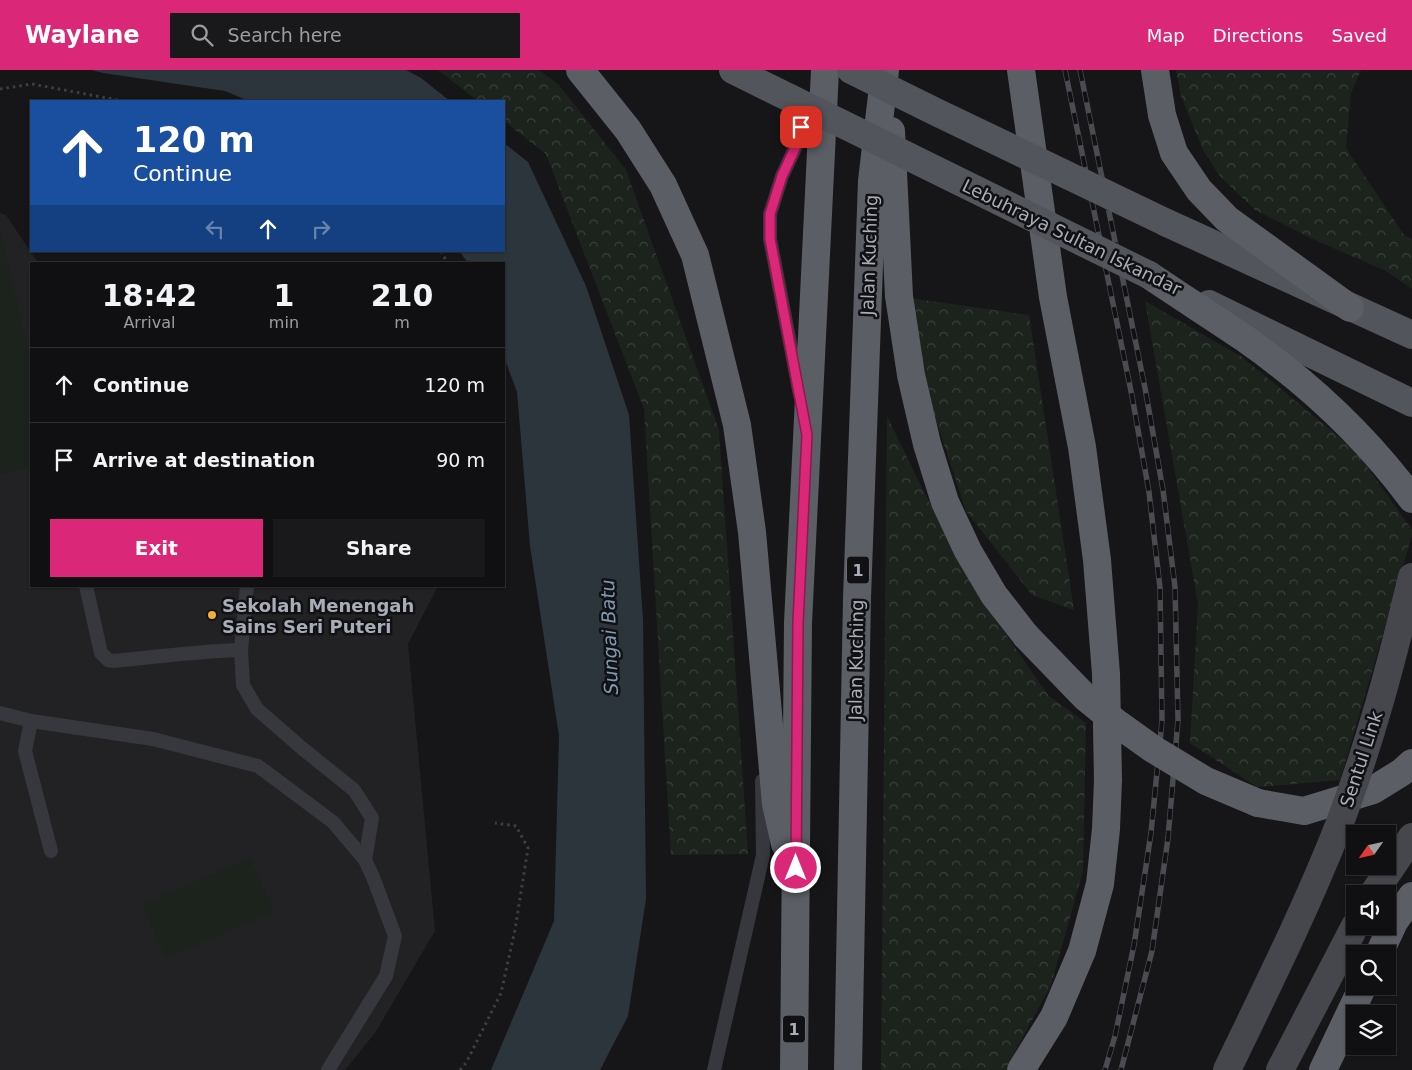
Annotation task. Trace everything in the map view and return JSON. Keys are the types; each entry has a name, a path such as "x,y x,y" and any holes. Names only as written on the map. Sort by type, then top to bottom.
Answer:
{"highway":[{"path":"580,70 628,130 663,185 696,256 737,425 752,532 776,804 795,886"},
{"name":"1","path":"794,1070 798,623 825,70"},
{"path":"886,70 898,296 911,375 927,444 945,502 968,551 994,596 1026,636 1086,698 1118,724 1153,749 1206,781 1258,803 1304,811 1373,790 1402,772 1412,763"},
{"name":"Jalan Kuching","path":"848,1070 857,598 871,190 886,70"},
{"path":"1021,70 1053,298 1082,447 1097,560 1106,674 1108,780 1106,829 1100,884 1082,951 1054,1017 1021,1070"},
{"path":"1155,70 1162,115 1174,153 1199,190 1227,219 1350,308"},
{"path":"1148,275 1245,339 1287,371 1372,449 1412,499"},
{"path":"1383,945 1394,922 1412,896"},
{"path":"1323,1070 1359,995"}],"main road":[{"name":"Lebuhraya Sultan Iskandar","path":"732,70 1412,403"},
{"path":"851,70 1167,222 1412,336"},
{"name":"Sentul Link","path":"1227,1070 1292,935 1339,825 1377,714 1412,577"},
{"path":"1379,885 1412,837"},
{"path":"1280,1070 1350,935"}],"lane":[{"path":"807,435 770,239 770,214 782,176 796,146 818,70"},
{"path":"86,587 101,653 108,660 158,657 208,650 241,650"},
{"path":"247,587 241,650 243,685 257,709 354,790 372,818 365,860"},
{"path":"714,1070 762,855 760,631"},
{"path":"0,713 31,721 153,739 258,766 333,822 365,860 395,936 386,976 328,1070"},
{"path":"31,721 25,751 51,851"}],"path":[{"path":"0,89 32,84 118,100"},
{"path":"460,1070 466,1062 501,993 515,930 528,848 516,826 494,824"}],"shaded area":[{"name":"Sekolah Menengah Sains Seri Puteri","path":"0,213 6,215 38,262 30,262 30,587 437,587 408,644 435,931 375,1033 345,1070 0,1070"}],"green space":[{"path":"438,70 539,70 559,85 626,170 719,430 748,854 671,855 644,409 546,154 505,122 505,100 477,100"},
{"path":"1176,70 1361,70 1351,93 1346,148 1404,235 1412,239 1412,289 1386,271 1315,240 1255,210 1219,175 1203,150 1181,96"},
{"path":"0,231 30,355 30,466 0,474"},
{"path":"910,298 1029,315 1074,610 1032,595 966,511 932,408"},
{"path":"1145,301 1242,357 1356,451 1412,530 1340,780 1257,787 1190,743 1198,604"},
{"path":"887,416 977,593 1048,695 1086,723 1083,871 1051,985 1005,1070 881,1070"},
{"path":"250,858 274,912 166,958 142,904"}],"water":[{"path":"91,70 406,70 421,78 449,100 247,100 225,91"},
{"name":"Sungai Batu","path":"505,144 528,162 586,286 629,415 643,620 646,899 628,1016 600,1070 491,1070 554,921 559,736 530,546 517,392 505,360 505,262 467,262 460,252 505,252"}],"railway":[{"path":"1065,70 1132,396 1149,492 1160,588 1162,721 1151,833 1134,945 1115,1036 1105,1070"},
{"path":"1080,70 1145,388 1163,490 1175,587 1178,720 1168,838 1152,951 1121,1070"}],"place":[{"name":"Sekolah Menengah Sains Seri Puteri","path":"212,615"}],"route":[{"path":"796,868 798,623 807,435 770,239 770,214 782,176 796,146 801,127"}]}
